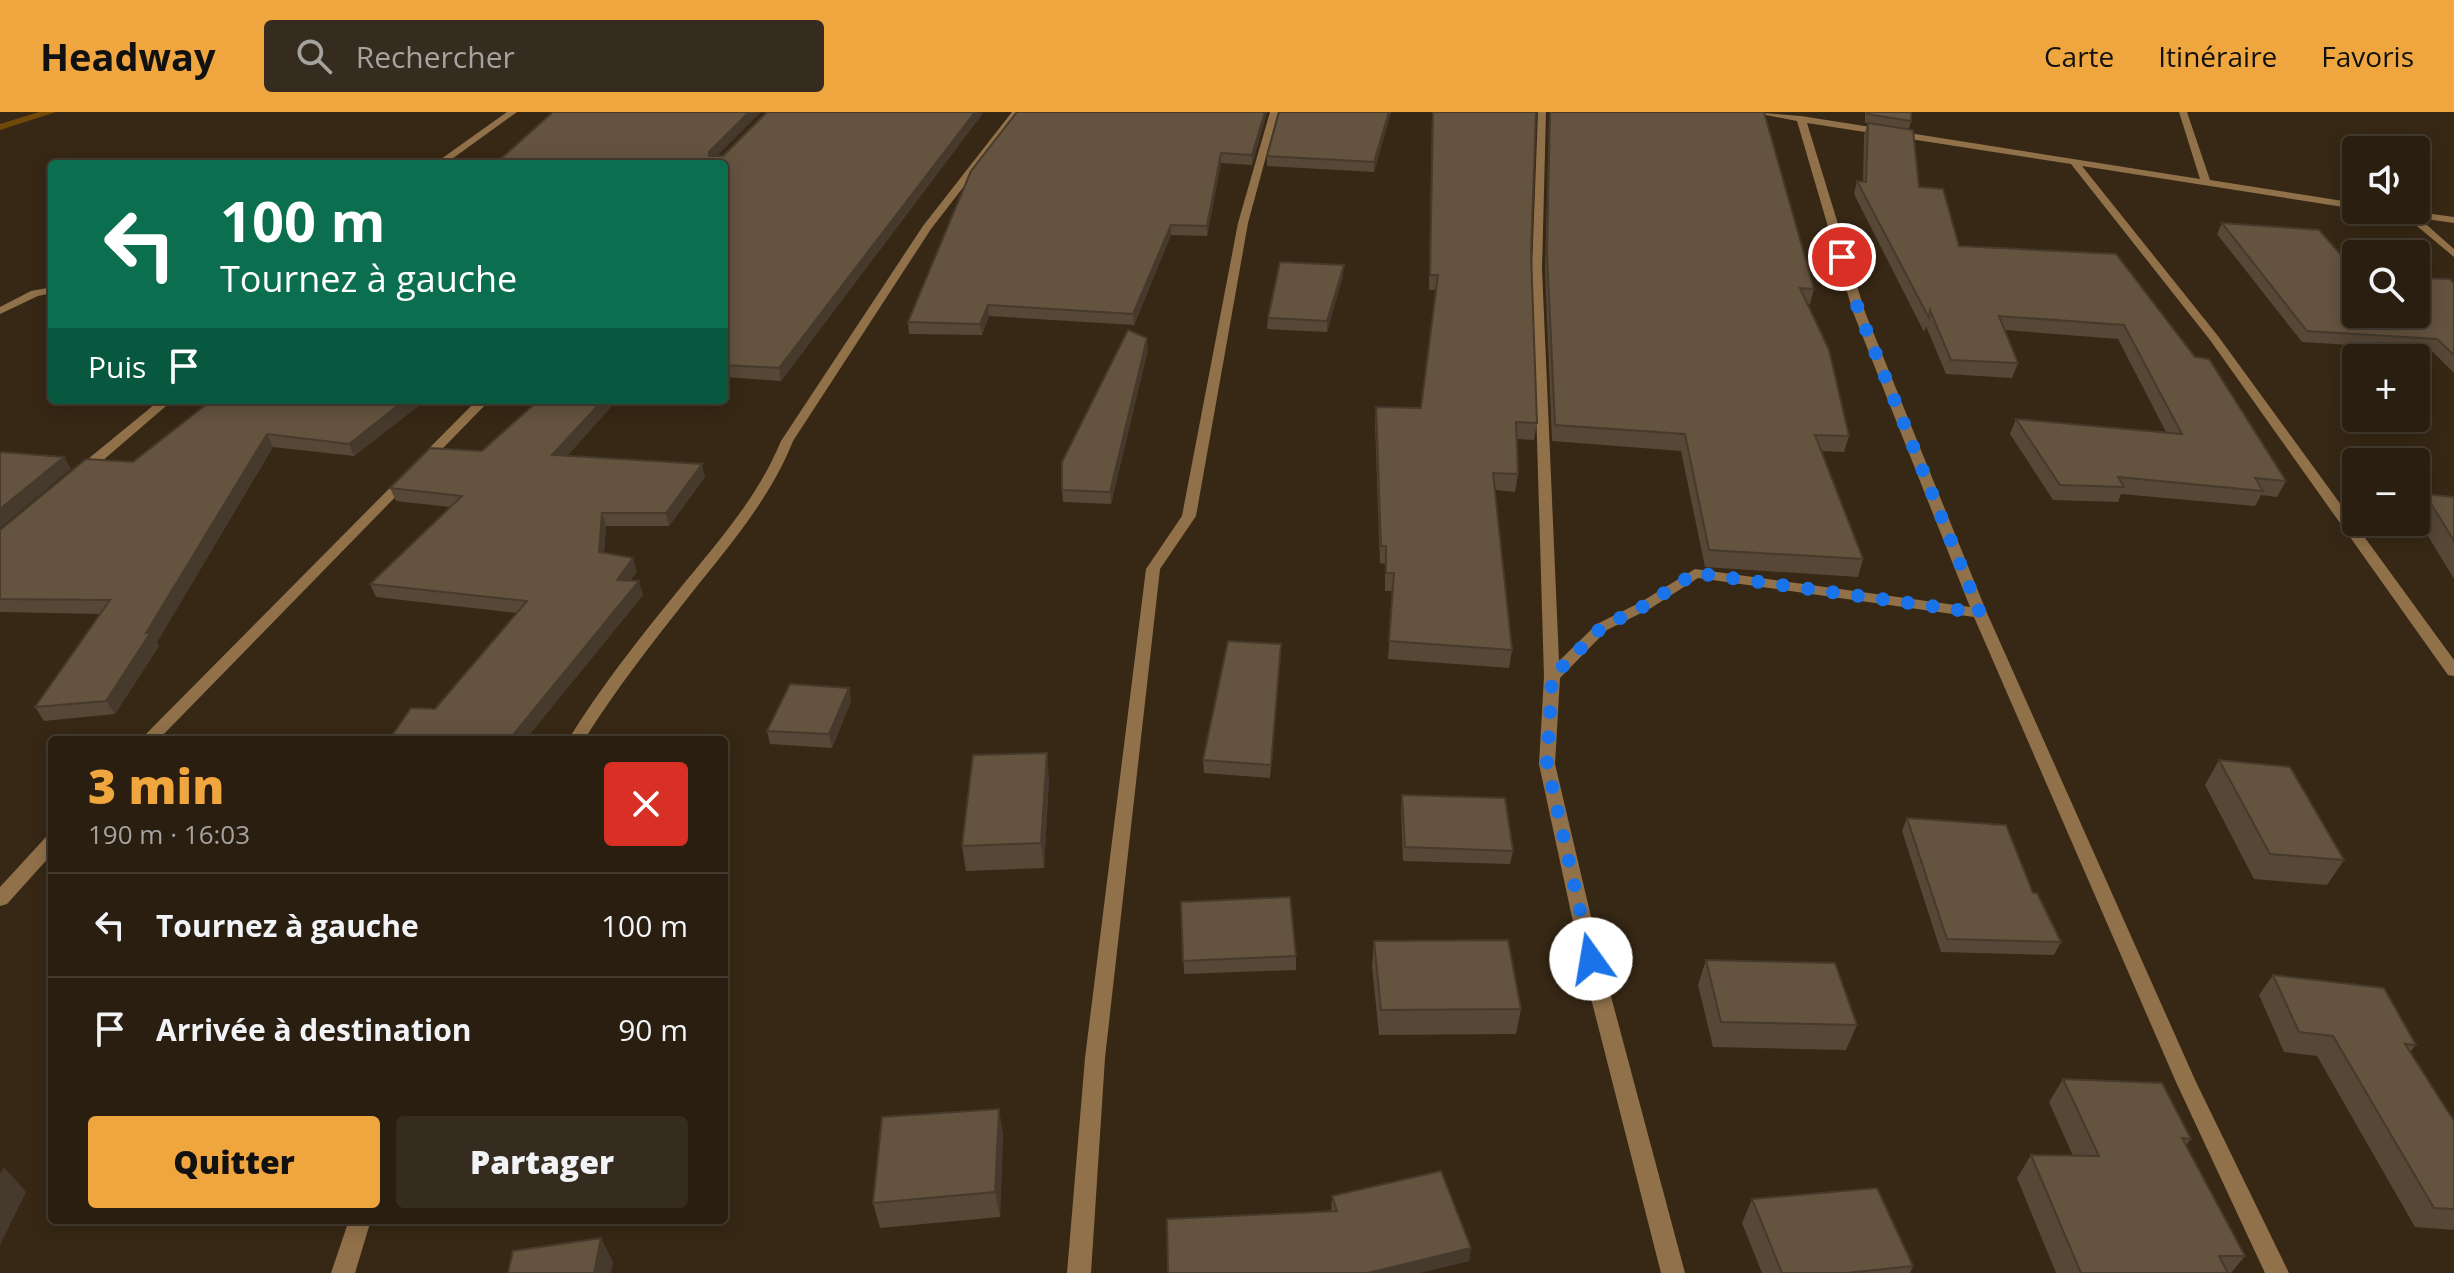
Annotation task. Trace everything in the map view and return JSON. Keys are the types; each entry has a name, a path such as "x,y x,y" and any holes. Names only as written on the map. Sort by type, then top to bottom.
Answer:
{"street":[{"path":"445,160 513,112"},
{"path":"578,736 680,598 757,502 776,471 787,441 918,241 1017,112"},
{"path":"1079,1273 1095,1058 1153,569 1189,516 1243,223 1274,112"},
{"path":"1542,112 1537,269 1552,677 1547,764 1591,959 1673,1273"},
{"path":"1754,112 2342,204"},
{"path":"2183,112 2205,180"},
{"path":"1801,119 1859,312 1980,613 2186,1082 2277,1273"},
{"path":"2074,162 2214,338 2454,671"},
{"path":"2430,217 2454,220"},
{"path":"2420,224 2454,254"},
{"path":"0,311 35,293 48,291"},
{"path":"73,479 162,404"},
{"path":"152,736 480,404"},
{"path":"1552,677 1602,627 1646,605 1695,573 1980,613"},
{"path":"0,899 48,846"},
{"path":"343,1273 359,1224"}],"building":[{"path":"553,112 749,112 709,152 709,156 723,156 767,112 975,112 779,368 728,365 728,160 499,160"},
{"path":"1017,112 1265,112 1252,155 1221,153 1207,226 1171,225 1133,314 988,305 980,324 908,322 971,171"},
{"path":"1279,112 1389,112 1374,162 1267,156"},
{"path":"1433,112 1536,112 1531,254 1537,423 1516,422 1518,474 1493,473 1512,650 1389,641 1394,573 1386,573 1386,546 1381,546 1376,407 1421,408 1438,275 1430,275"},
{"path":"1550,112 1764,112 1814,289 1800,288 1829,350 1849,436 1815,435 1863,559 1709,550 1685,434 1555,425 1547,254"},
{"path":"1911,112 1911,121 1867,114"},
{"path":"1868,123 1913,130 1919,187 1943,189 1959,246 2116,254 2195,357 2209,359 2286,481 2255,478 2263,491 2118,477 2124,487 2060,485 2016,419 2182,434 2124,325 1999,316 2018,363 1951,360 1930,310 1929,318 1857,181 1866,182"},
{"path":"2222,223 2319,230 2342,256 2342,328 2430,328 2430,278 2450,279 2454,283 2454,355 2437,339 2307,331"},
{"path":"1280,262 1344,265 1327,321 1268,318"},
{"path":"1128,330 1147,338 1110,492 1062,490 1062,462"},
{"path":"207,404 400,404 349,444 267,434 146,633 151,632 106,701 35,707 110,600 0,599 0,530 86,459 133,462"},
{"path":"535,404 599,404 552,455 702,464 666,513 602,513 599,552 633,558 617,580 639,581 512,736 392,736 411,708 435,709 527,601 370,584 462,496 390,488 430,448 482,451"},
{"path":"0,452 64,457 0,509"},
{"path":"2430,495 2454,497 2454,541 2430,502"},
{"path":"1228,641 1281,644 1271,765 1203,760"},
{"path":"790,684 849,688 829,734 767,731"},
{"path":"1047,753 1041,843 962,846 973,755"},
{"path":"2219,760 2290,767 2344,860 2270,854"},
{"path":"1402,795 1505,798 1513,851 1405,847"},
{"path":"1907,818 2006,825 2033,893 2037,893 2061,942 1947,939"},
{"path":"1290,897 1296,956 1183,961 1181,902"},
{"path":"1508,940 1521,1009 1381,1010 1374,941"},
{"path":"1706,960 1835,963 1857,1025 1721,1022"},
{"path":"2273,975 2384,988 2416,1045 2405,1044 2454,1121 2454,1209 2434,1208 2333,1036 2299,1032"},
{"path":"2063,1079 2162,1083 2191,1139 2182,1138 2245,1256 2219,1256 2228,1273 2081,1273 2031,1155 2099,1156"},
{"path":"999,1109 995,1192 873,1203 882,1117"},
{"path":"1441,1171 1471,1248 1368,1273 1168,1273 1167,1219 1337,1211 1332,1196"},
{"path":"1877,1188 1913,1266 1846,1273 1782,1273 1752,1199"},
{"path":"601,1238 594,1273 508,1273 513,1251"}],"waterway":[{"path":"0,127 51,112"}],"route":[{"path":"1591,959 1547,764 1552,677 1602,627 1646,605 1695,573 1980,613 1859,312 1842,257"}]}
